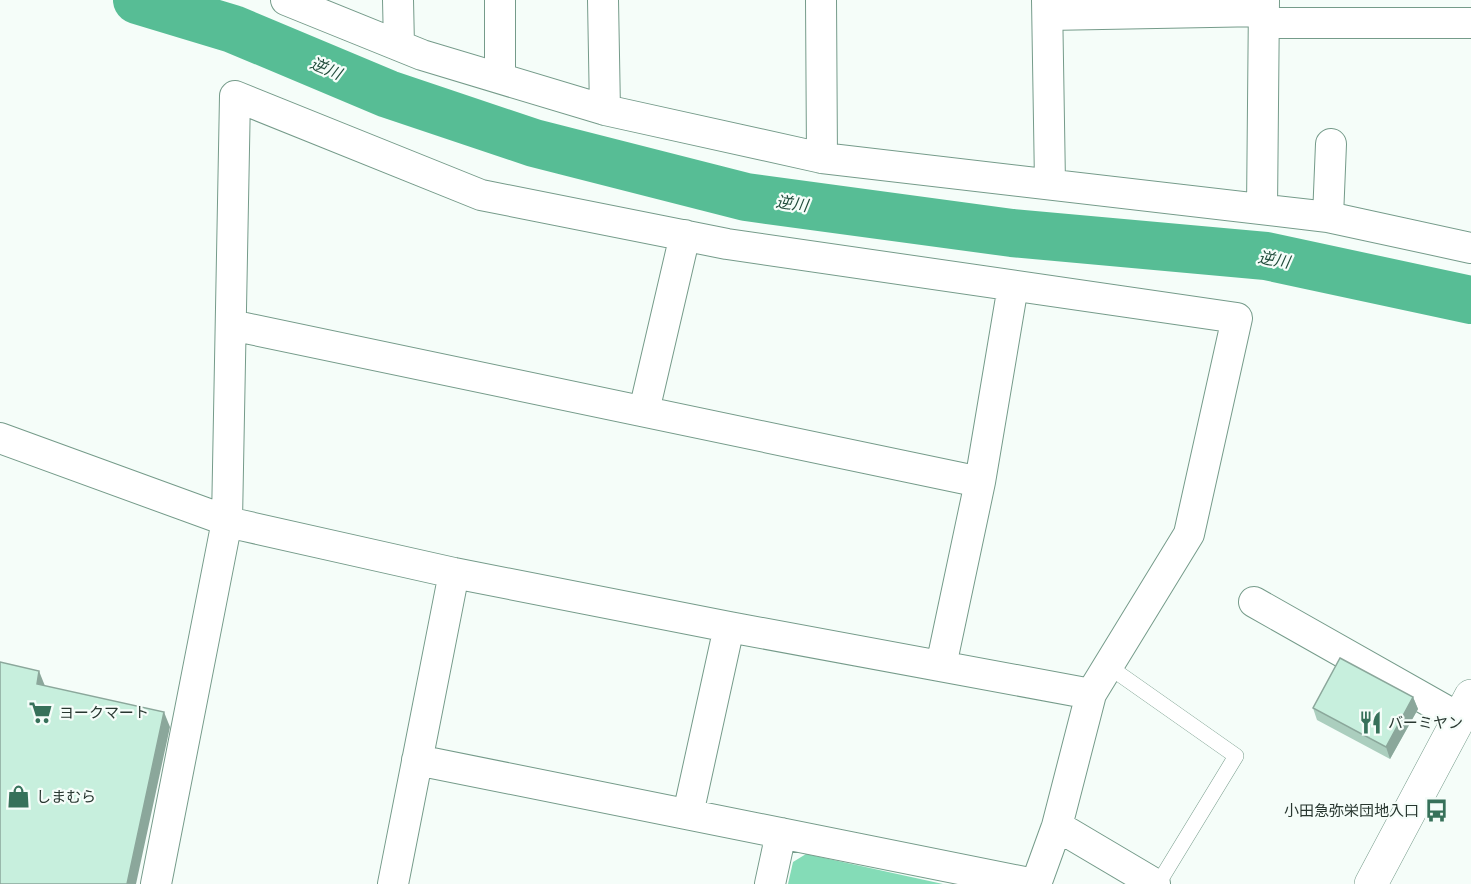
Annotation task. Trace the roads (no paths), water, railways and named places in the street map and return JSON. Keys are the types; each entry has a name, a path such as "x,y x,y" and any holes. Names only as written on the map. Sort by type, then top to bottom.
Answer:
{"street":[{"path":"286,0 422,55 605,110 822,158 1328,217 1471,248"},
{"path":"398,0 399,45"},
{"path":"500,0 500,78"},
{"path":"603,0 605,110"},
{"path":"821,0 822,158"},
{"path":"1050,183 1047,8 1264,11 1471,23"},
{"path":"1262,209 1264,11"},
{"path":"156,884 227,521 235,96 481,195 686,236 1237,318 1189,534 1091,694 1057,826 1035,884 417,760"},
{"path":"1328,217 1331,144"},
{"path":"644,411 686,236"},
{"path":"941,666 980,482 1013,286"},
{"path":"231,325 980,482"},
{"path":"0,438 227,521 454,573 1091,694"},
{"path":"393,884 454,573"},
{"path":"1254,602 1465,707 1371,884"},
{"path":"688,814 729,627"},
{"path":"1057,826 1157,884"},
{"path":"770,884 781,833"}],"lane":[{"path":"1108,666 1236,756 1157,884"}],"waterway":[{"name":"逆川","path":"137,0 233,29 388,94 534,143 746,197 1012,233 1266,256 1471,300"}],"place":[{"name":"ヨークマート","path":"41,712"},
{"name":"バーミヤン","path":"1370,722"},
{"name":"しまむら","path":"18,796"},
{"name":"小田急弥栄団地入口","path":"1437,810"}]}
